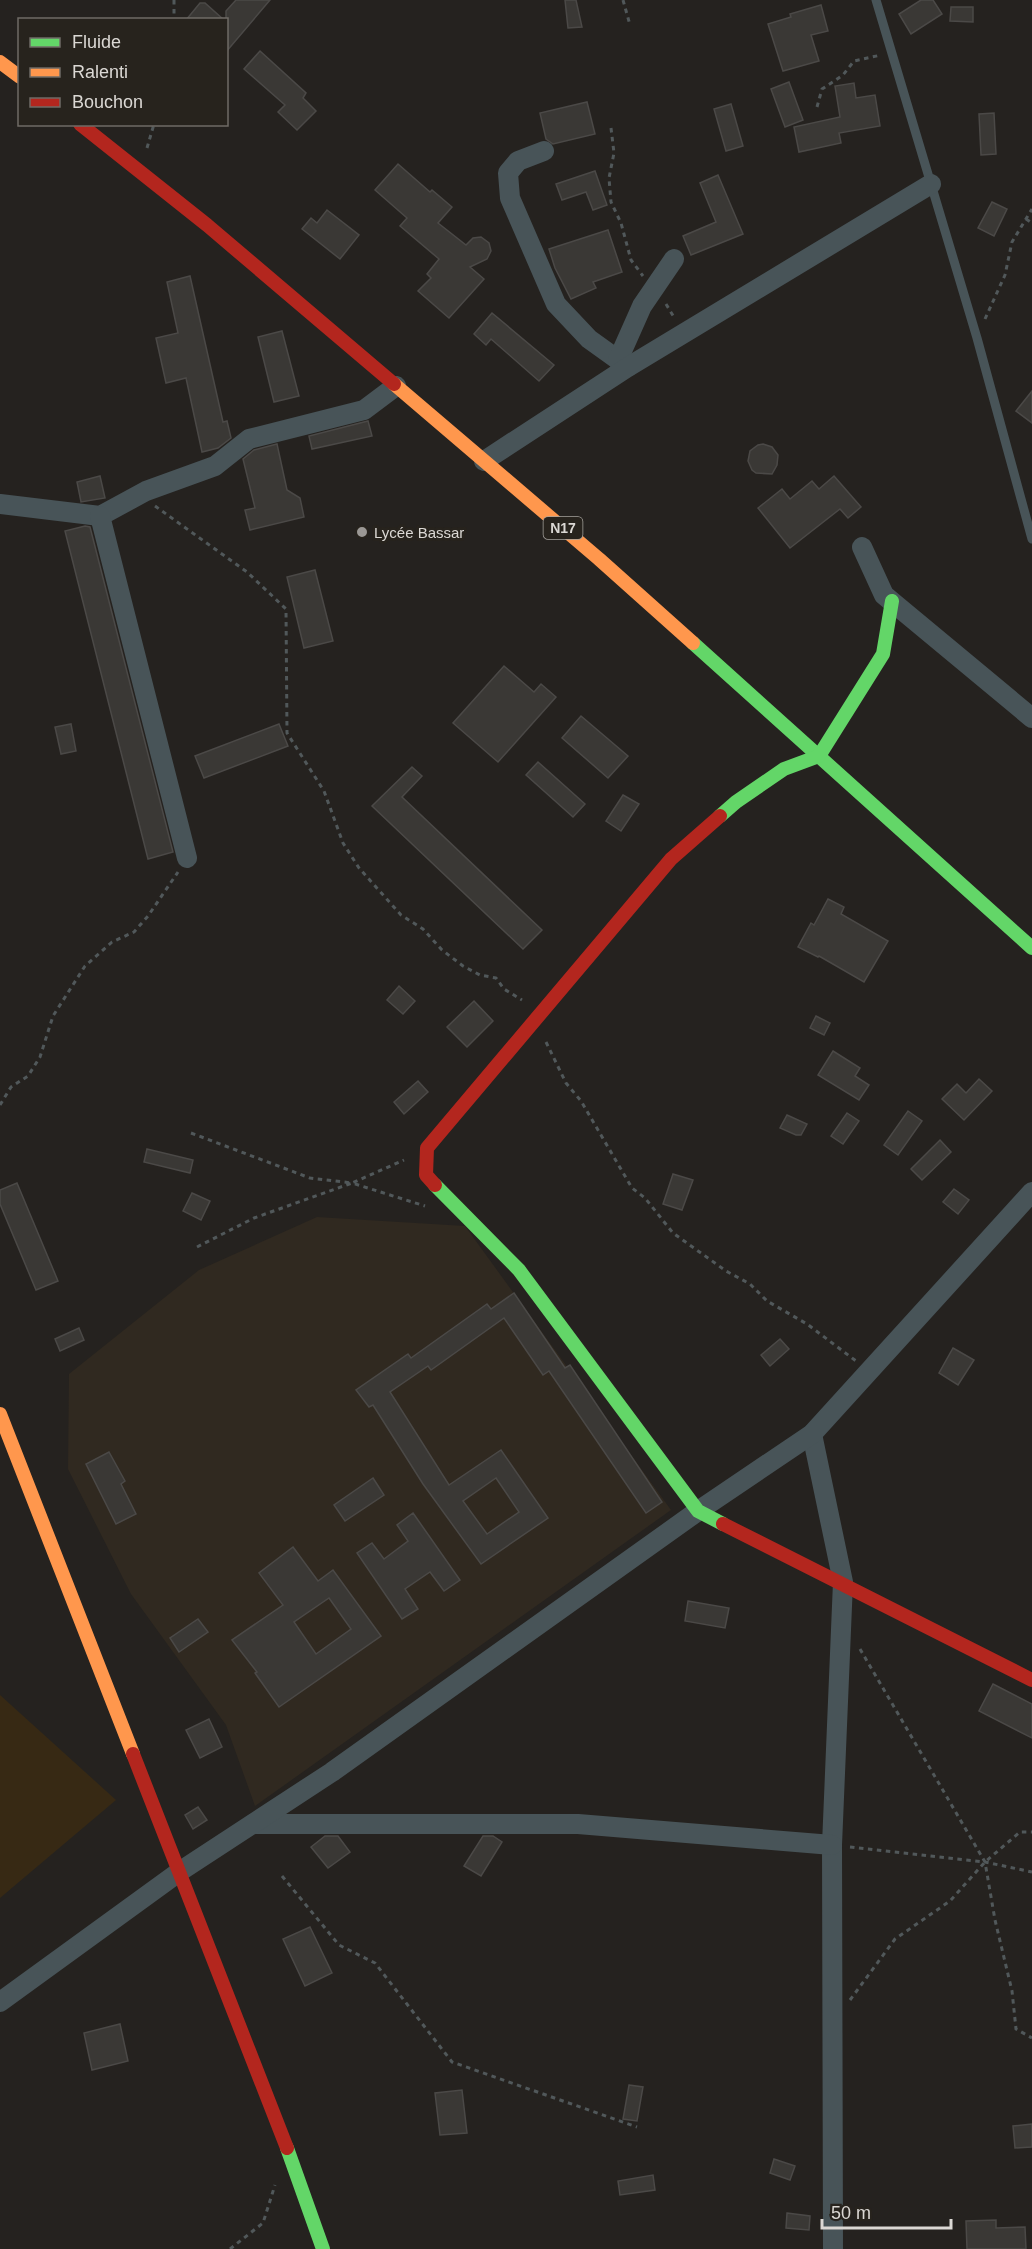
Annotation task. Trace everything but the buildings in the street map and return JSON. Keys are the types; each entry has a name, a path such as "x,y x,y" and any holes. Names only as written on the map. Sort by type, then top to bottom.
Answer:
{"street":[{"path":"0,62 18,76"},
{"name":"N17","path":"83,126 207,225 599,559 1032,948"},
{"path":"544,151 518,161 508,173 510,198 556,303 589,339 623,364"},
{"path":"484,461 623,364 683,334 931,184"},
{"path":"623,364 642,306 674,259"},
{"path":"0,504 100,516 139,495 215,466 249,439 364,410 396,386"},
{"path":"100,516 187,858"},
{"path":"862,548 884,595 1032,718"},
{"path":"892,601 883,654 819,756 784,769 736,802 671,859 427,1148 426,1175 519,1270 698,1511 843,1582 1032,1680"},
{"path":"0,2002 179,1872 332,1772 698,1511 812,1434 1032,1192"},
{"path":"0,1414 285,2143 323,2249"},
{"path":"812,1434 843,1582 832,1845 833,2249"},
{"path":"253,1824 578,1824 832,1845"}],"lane":[{"path":"876,0 977,338 1032,539"}],"path":[{"path":"174,0 174,18"},
{"path":"623,0 630,25"},
{"path":"817,107 822,89 843,75 855,61 891,52"},
{"path":"611,128 614,153 609,178 611,202 621,223 631,260 669,308 683,334"},
{"path":"977,338 1005,275 1012,242 1032,209"},
{"path":"1026,219 1032,223"},
{"path":"139,495 247,572 286,609 287,733 324,791 343,843 359,868 401,915 423,929 442,950 463,966 480,975 496,978 504,989 526,1003 536,1018 566,1083 581,1101 632,1188 645,1198 673,1233 726,1271 750,1284 767,1300 807,1324 868,1372"},
{"path":"0,1105 11,1087 28,1076 40,1057 53,1016 85,966 112,942 134,932 148,916 187,858"},
{"path":"191,1133 310,1178 352,1183 427,1206"},
{"path":"197,1247 254,1218 352,1183 393,1166 427,1148"},
{"path":"859,1648 985,1862 995,1920 1012,1991 1016,2030 1032,2038"},
{"path":"832,2025 895,1940 950,1901 985,1862 1020,1832 1032,1832"},
{"path":"832,1845 985,1862 1032,1872"},
{"path":"282,1876 339,1945 375,1963 452,2062 637,2127"},
{"path":"230,2249 263,2223 278,2175"}],"shaded area":[{"path":"317,1217 465,1226 671,1510 255,1806 226,1725 131,1594 68,1469 69,1374 199,1270"},
{"path":"0,1695 116,1800 0,1898"}],"traffic: fast":[{"path":"720,816 736,802 784,769 819,756 883,654 892,601"},
{"path":"693,643 1032,948"},
{"path":"435,1185 519,1270 698,1511 723,1524"},
{"path":"287,2148 323,2249"}],"traffic: slow":[{"path":"0,62 18,76"},
{"path":"394,384 599,559 693,643"},
{"path":"0,1414 133,1754"}],"traffic: jam":[{"path":"83,126 207,225 394,384"},
{"path":"435,1185 426,1175 427,1148 671,859 720,816"},
{"path":"723,1524 1032,1680"},
{"path":"133,1754 287,2148"}],"place":[{"name":"Lycée Bassar","path":"362,532"}]}
